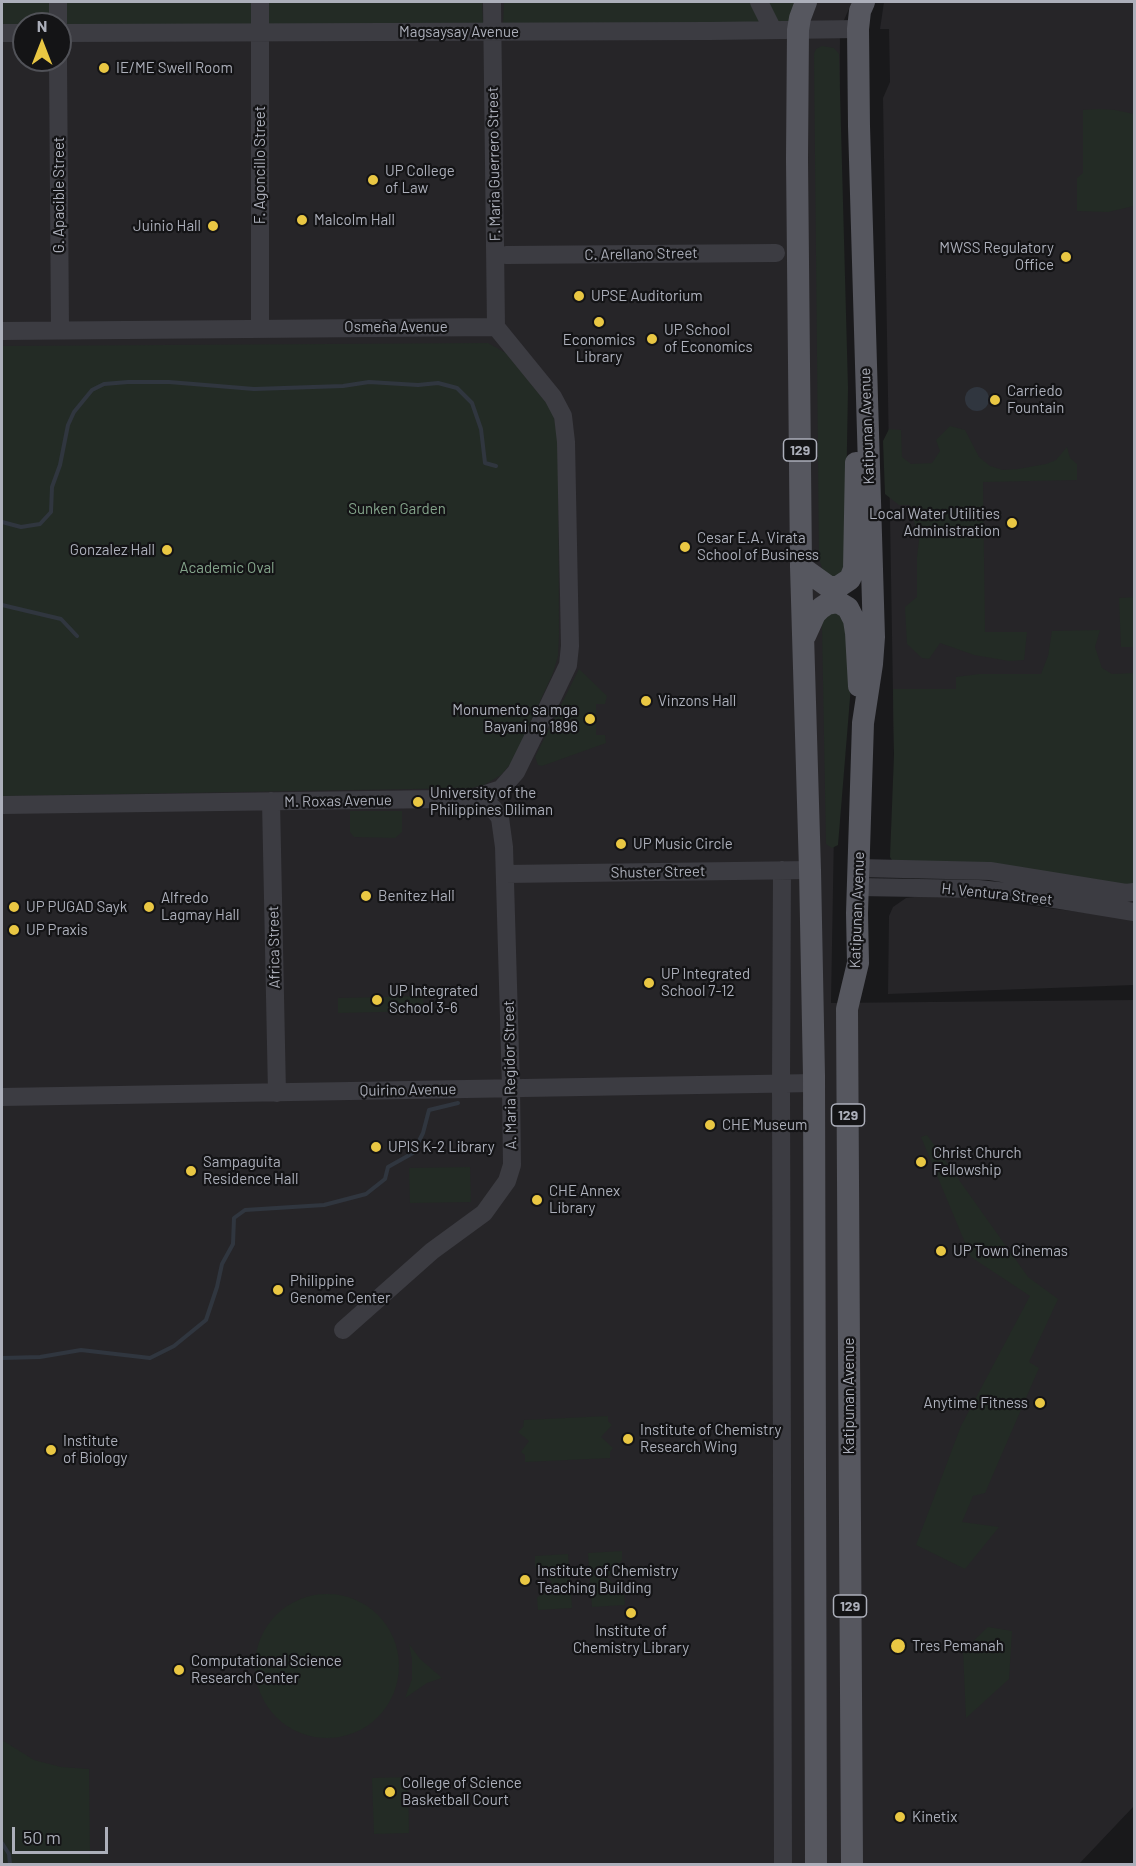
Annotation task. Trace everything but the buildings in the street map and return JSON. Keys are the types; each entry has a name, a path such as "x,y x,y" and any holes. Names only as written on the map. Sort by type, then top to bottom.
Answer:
{"main road":[{"name":"129","path":"806,2 798,30 801,567 814,1083 816,1864"},
{"name":"129","path":"858,29 860,11 864,2"},
{"name":"Katipunan Avenue","path":"852,1864 848,1010 858,963 863,718 874,638 858,29"},
{"path":"801,567 829,587 838,587 850,579 854,569 856,457 868,430"},
{"path":"803,642 821,608 838,602 848,608 854,620 856,633 863,718"},
{"path":"814,1411 849,1412"},
{"path":"816,1745 832,1750 850,1748"}],"street":[{"name":"F. Agoncillo Street","path":"260,2 260,329"},
{"name":"F. Maria Guerrero Street","path":"492,2 496,327"},
{"path":"759,2 773,30"},
{"name":"Magsaysay Avenue","path":"72,33 858,29"},
{"name":"G. Apacible Street","path":"58,72 60,330"},
{"name":"C. Arellano Street","path":"506,255 776,253"},
{"name":"Osmeña Avenue","path":"2,331 496,327"},
{"name":"M. Roxas Avenue","path":"2,806 477,797 501,789 529,746 568,665 570,646 566,442 563,416 546,388 496,327"},
{"name":"A. Maria Regidor Street","path":"343,1330 418,1263 484,1213 507,1181 512,1165 512,1088 505,874 500,818 510,778"},
{"path":"477,797 493,808 500,818"},
{"name":"Africa Street","path":"271,801 277,1093"},
{"path":"782,870 783,1864"},
{"name":"Shuster Street","path":"505,874 810,870"},
{"name":"H. Ventura Street","path":"858,878 990,871 1134,892"},
{"name":"H. Ventura Street","path":"858,878 1018,893 1134,912"},
{"name":"Quirino Avenue","path":"2,1097 814,1083"}],"shaded area":[{"name":"University of the Philippines Diliman","path":"2,2 852,2 840,29 838,602 831,1003 1134,1000 1134,1806 1079,1864 2,1864"},
{"path":"884,2 1134,2 1134,712 894,755 883,98 890,82 889,29 880,29"},
{"name":"Carriedo Fountain","path":"977,387 982,388 988,394 988,404 982,410 977,411 972,410 966,404 965,399 966,394 972,388"},
{"path":"963,897 1134,919 1134,985 888,994 889,916 893,907 906,898"}],"green space":[{"path":"2,2 482,2 483,24 72,25 72,12 12,12 12,25 2,25"},
{"path":"504,2 795,2 788,25 503,24"},
{"path":"822,46 834,48 839,54 848,388 845,560 843,570 838,576 829,576 822,568 819,558 814,54 816,49"},
{"path":"1099,109 1134,114 1134,206 1108,212 1077,211 1077,178 1083,173 1083,110"},
{"name":"Academic Oval","path":"488,343 506,353 552,410 558,435 558,656 553,673 512,762 501,775 484,785 471,788 2,796 2,346"},
{"path":"950,426 965,430 979,457 990,466 1003,470 1046,464 1056,460 1067,447 1070,458 1077,464 1077,480 983,482 985,632 1027,632 1024,660 1009,661 974,655 940,643 929,659 922,658 907,644 905,607 917,597 919,540 910,505 899,505 885,494 883,441 889,429 901,430 902,457 911,464 932,463 940,451 936,440"},
{"path":"1134,597 1134,647 1121,647 1119,598"},
{"path":"828,610 843,611 851,686 838,845 832,848 826,844 822,626"},
{"path":"1100,630 1095,647 1102,668 1112,674 1134,673 1134,886 895,865 890,857 894,755 893,689 956,689 956,677 979,674 1041,674 1048,656 1052,631"},
{"path":"579,669 607,696 605,704 596,704 596,735 605,735 606,743 542,766 538,765 535,757"},
{"path":"350,811 402,811 402,832 395,838 354,837 350,832"},
{"path":"423,996 424,1011 338,1013 338,998"},
{"path":"927,1135 1028,1277 1058,1299 1029,1362 1039,1368 985,1493 973,1496 962,1522 999,1527 965,1569 916,1545 961,1426 1030,1296 971,1257 921,1137"},
{"path":"470,1167 471,1202 410,1203 409,1168"},
{"path":"608,1416 608,1421 612,1425 601,1437 613,1448 610,1458 525,1462 525,1455 521,1452 529,1441 518,1432 523,1427 524,1420"},
{"path":"622,1551 622,1560 607,1578 624,1593 625,1605 592,1607 588,1553"},
{"path":"568,1554 572,1608 538,1610 537,1598 552,1582 535,1566 535,1556"},
{"path":"327,1594 355,1599 378,1615 394,1638 399,1666 394,1694 378,1717 355,1733 327,1738 299,1733 276,1717 260,1694 255,1666 260,1638 276,1615 299,1599"},
{"path":"988,1627 1012,1631 1009,1679 966,1718 963,1651"},
{"path":"409,1644 420,1659 442,1678 427,1683 405,1698 412,1679"},
{"path":"2,1740 34,1760 61,1767 89,1769 90,1859 92,1864 2,1864"},
{"name":"College of Science Basketball Court","path":"408,1777 409,1833 374,1834 372,1778"}],"waterway":[{"path":"2,522 21,527 40,524 51,512 52,487 60,465 68,425 74,412 92,390 104,384 169,382 254,389 343,386 369,382 418,385 438,383 457,388 472,403 481,429 485,463 496,466"},
{"path":"2,605 61,619 77,636"},
{"path":"2,1358 40,1357 81,1350 150,1358 174,1346 206,1320 222,1264 233,1244 234,1218 245,1210 324,1205 366,1194 385,1179 388,1167 413,1153 423,1133 429,1110 458,1103"},
{"path":"2,1843 9,1854 10,1864"}],"place":[{"name":"IE/ME Swell Room","path":"104,68"},
{"name":"UP College of Law","path":"373,180"},
{"name":"Malcolm Hall","path":"302,220"},
{"name":"Juinio Hall","path":"213,226"},
{"name":"MWSS Regulatory Office","path":"1066,257"},
{"name":"UPSE Auditorium","path":"579,296"},
{"name":"Economics Library","path":"599,322"},
{"name":"UP School of Economics","path":"652,339"},
{"name":"Carriedo Fountain","path":"995,400"},
{"name":"Local Water Utilities Administration","path":"1012,523"},
{"name":"Cesar E.A. Virata School of Business","path":"685,547"},
{"name":"Gonzalez Hall","path":"167,550"},
{"name":"Vinzons Hall","path":"646,701"},
{"name":"Monumento sa mga Bayani ng 1896","path":"590,719"},
{"name":"University of the Philippines Diliman","path":"418,802"},
{"name":"UP Music Circle","path":"621,844"},
{"name":"Benitez Hall","path":"366,896"},
{"name":"UP PUGAD Sayk","path":"14,907"},
{"name":"Alfredo Lagmay Hall","path":"149,907"},
{"name":"UP Praxis","path":"14,930"},
{"name":"UP Integrated School 7-12","path":"649,983"},
{"name":"UP Integrated School 3-6","path":"377,1000"},
{"name":"CHE Museum","path":"710,1125"},
{"name":"UPIS K-2 Library","path":"376,1147"},
{"name":"Christ Church Fellowship","path":"921,1162"},
{"name":"Sampaguita Residence Hall","path":"191,1171"},
{"name":"CHE Annex Library","path":"537,1200"},
{"name":"UP Town Cinemas","path":"941,1251"},
{"name":"Philippine Genome Center","path":"278,1290"},
{"name":"Anytime Fitness","path":"1040,1403"},
{"name":"Institute of Chemistry Research Wing","path":"628,1439"},
{"name":"Institute of Biology","path":"51,1450"},
{"name":"Institute of Chemistry Teaching Building","path":"525,1580"},
{"name":"Institute of Chemistry Library","path":"631,1613"},
{"name":"Tres Pemanah","path":"898,1646"},
{"name":"Computational Science Research Center","path":"179,1670"},
{"name":"College of Science Basketball Court","path":"390,1792"},
{"name":"Kinetix","path":"900,1817"}],"park label":[{"name":"Sunken Garden","path":"397,509"}]}
